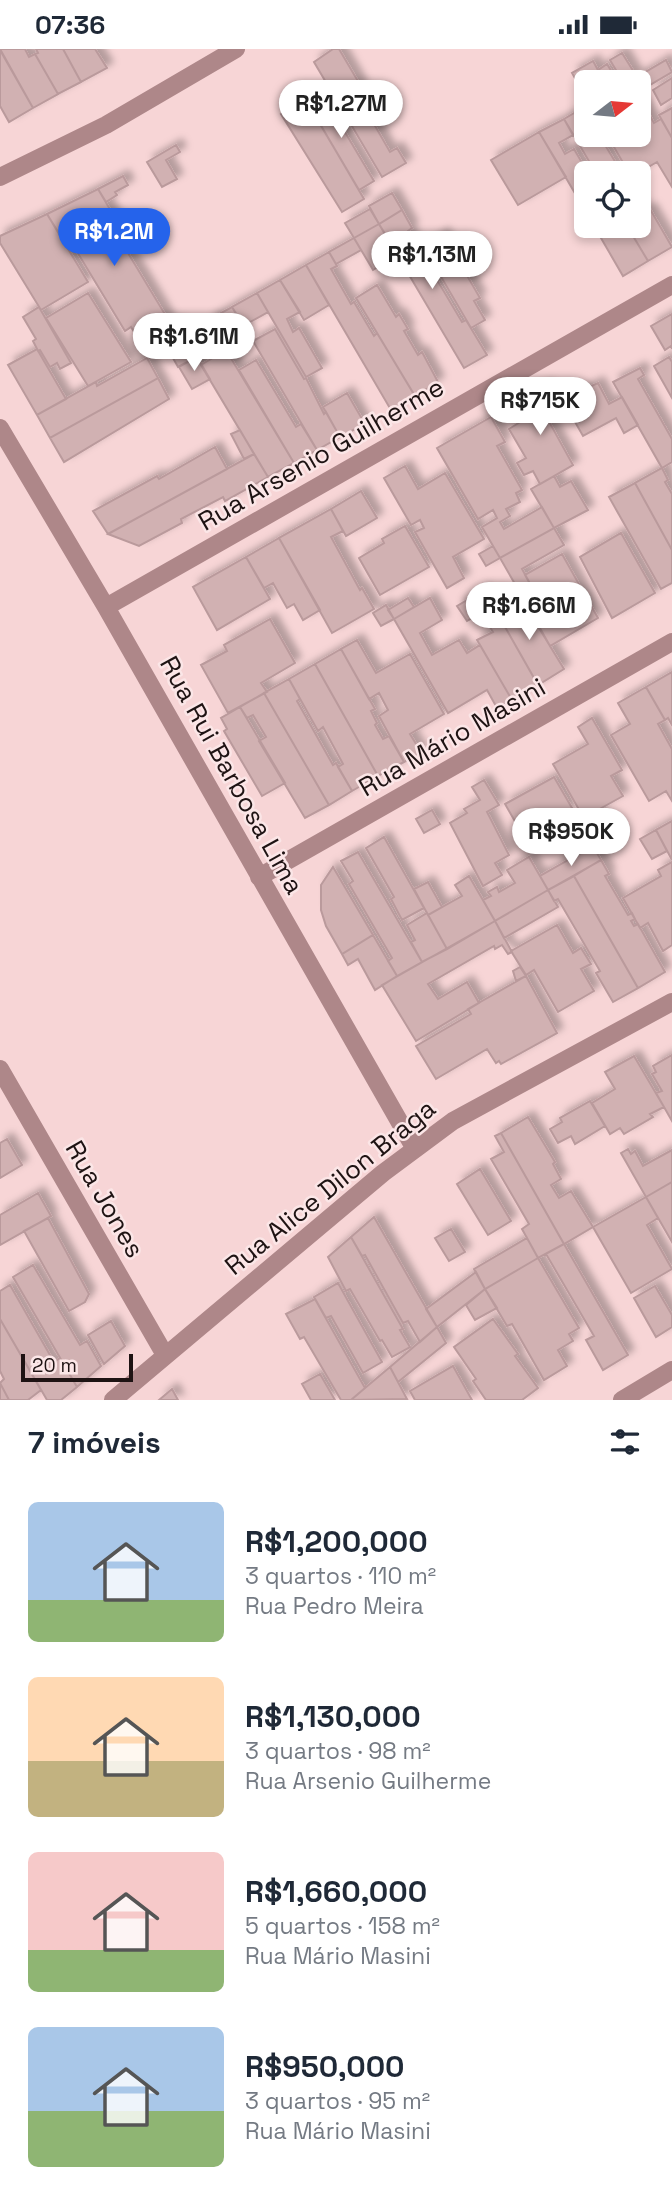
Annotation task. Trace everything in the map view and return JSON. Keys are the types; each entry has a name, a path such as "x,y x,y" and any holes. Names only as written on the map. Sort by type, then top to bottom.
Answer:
{"street":[{"path":"0,177 106,125 236,49"},
{"name":"Rua Arsenio Guilherme","path":"107,607 672,285"},
{"name":"Rua Rui Barbosa Lima","path":"0,428 107,607 415,1149"},
{"name":"Rua Mário Masini","path":"259,877 672,642"},
{"name":"Rua Alice Dilon Braga","path":"113,1400 415,1149 453,1121 672,1002"},
{"name":"Rua Jones","path":"0,1069 165,1355"},
{"path":"622,1400 672,1370"}],"building":[{"path":"0,49 25,49 29,57 35,54 58,94 33,108"},
{"path":"36,49 63,49 81,82 58,94 35,54 38,53"},
{"path":"63,49 95,49 107,68 81,82"},
{"path":"333,49 339,49 362,88 355,91 390,152 397,148 406,163 382,177 314,62"},
{"path":"0,50 33,108 9,122 0,106"},
{"path":"622,53 633,70 616,70 610,60"},
{"path":"666,60 672,72 651,84 649,70"},
{"path":"593,61 598,70 577,70"},
{"path":"607,64 611,70 598,70"},
{"path":"672,78 672,98 661,105 653,90"},
{"path":"323,93 335,114 343,110 350,122 342,127 374,181 359,190 307,102"},
{"path":"306,100 364,199 342,212 281,114"},
{"path":"672,108 672,138 659,115"},
{"path":"574,113 574,136 564,119"},
{"path":"651,118 654,123 661,119 672,138 672,187 657,162 651,165 651,161 622,161 614,147 651,147"},
{"path":"564,119 573,135 559,143 565,154 574,149 581,161 574,161 574,192 539,132"},
{"path":"539,132 566,177 518,205 491,160"},
{"path":"176,145 180,152 166,160 177,179 162,187 147,162"},
{"path":"581,147 606,147 615,161 589,161"},
{"path":"123,176 128,185 115,192 117,195 106,202 98,189"},
{"path":"98,189 131,245 125,248 172,326 177,323 183,334 147,353 131,327 125,331 65,232 60,235 47,214"},
{"path":"392,193 402,210 379,224 369,206"},
{"path":"370,209 379,224 354,238 345,223"},
{"path":"402,210 412,228 408,231 462,322 466,320 487,355 464,368 379,224"},
{"path":"651,211 672,247 648,261 634,238 651,238"},
{"path":"47,214 88,282 41,310 0,243 0,236"},
{"path":"379,224 398,255 373,270 354,238"},
{"path":"443,234 480,298 474,301 485,320 471,328 423,246"},
{"path":"354,238 361,250 336,264 329,252"},
{"path":"601,238 634,238 648,261 623,276"},
{"path":"329,252 337,266 331,269 351,304 354,302 374,336 377,333 415,396 391,410 306,265"},
{"path":"306,265 329,305 304,320 280,280"},
{"path":"280,280 300,312 287,319 293,332 299,328 322,368 306,377 257,293"},
{"path":"377,285 396,317 399,314 408,329 404,331 418,355 422,352 438,382 415,396 356,298"},
{"path":"88,293 131,362 88,386 46,318"},
{"path":"257,293 268,312 243,326 232,307"},
{"path":"39,307 71,363 60,369 57,363 50,367 40,350 38,351 33,341 36,339 23,317"},
{"path":"232,307 246,329 223,343 208,320"},
{"path":"672,314 672,349 671,346 665,350 651,326"},
{"path":"275,329 340,437 317,450 253,341"},
{"path":"183,334 197,357 178,367 165,344"},
{"path":"37,349 66,399 37,415 8,365"},
{"path":"226,350 294,463 268,477 201,365"},
{"path":"197,357 210,379 192,389 179,367"},
{"path":"669,357 672,362 672,398 654,366"},
{"path":"147,358 158,378 50,438 37,415 96,382 97,386"},
{"path":"256,360 296,427 301,424 317,450 294,463 239,370"},
{"path":"640,368 644,375 638,379 672,439 672,462 662,468 613,382"},
{"path":"158,378 169,399 64,462 50,438"},
{"path":"598,383 609,404 622,397 638,425 624,433 616,418 583,436 562,399"},
{"path":"546,386 560,411 547,418 573,465 540,484 533,471 524,475 517,463 526,458 509,429 525,419 516,403"},
{"path":"347,393 365,424 340,437 323,407"},
{"path":"491,417 505,442 497,446 522,490 516,493 520,502 506,509 510,516 500,522 504,529 542,507 554,528 500,558 482,527 497,518 493,510 478,519 437,448"},
{"path":"240,430 254,454 244,459 231,434"},
{"path":"215,447 227,469 108,534 93,511 157,476 159,479"},
{"path":"254,454 268,477 225,501 223,497 181,519 182,523 139,546 108,534"},
{"path":"405,466 418,489 445,473 484,539 453,557 464,578 447,588 415,532 424,528 420,520 411,525 384,478"},
{"path":"662,468 668,480 665,482 672,494 672,550 635,483"},
{"path":"554,476 560,487 571,481 588,510 554,528 531,489"},
{"path":"635,483 672,550 672,583 661,589 609,497"},
{"path":"361,491 377,518 346,536 331,509"},
{"path":"331,509 343,531 331,537 360,590 362,588 374,609 332,633 279,538"},
{"path":"405,526 429,567 380,595 359,558 384,543 382,539"},
{"path":"554,528 564,545 522,569 534,591 523,598 500,558"},
{"path":"621,533 655,593 612,618 580,557"},
{"path":"279,538 320,610 303,620 294,604 287,608 273,583 264,588 246,557"},
{"path":"493,546 500,558 486,566 479,554"},
{"path":"562,554 598,618 550,646 532,614 543,607 525,575"},
{"path":"246,557 270,599 217,630 193,587"},
{"path":"484,590 538,685 512,700 477,640 493,632 481,613 467,621 457,606"},
{"path":"498,592 513,619 528,610 564,669 538,685 488,597"},
{"path":"408,598 414,607 394,619 388,610"},
{"path":"430,598 442,620 420,633 432,655 459,640 467,653 480,645 512,700 497,708 487,690 448,713 394,619"},
{"path":"386,605 394,619 381,626 373,613"},
{"path":"270,619 295,663 261,683 267,692 228,713 201,665 227,651 224,645"},
{"path":"357,640 376,673 410,654 444,714 410,734 421,752 404,762 379,716 388,710 379,693 369,699 341,649"},
{"path":"341,649 375,709 371,711 377,723 375,725 383,739 389,736 404,762 378,776 315,664"},
{"path":"315,664 378,776 352,791 338,767 343,764 323,727 318,731 289,679"},
{"path":"672,672 672,725 668,718 665,720 646,687"},
{"path":"289,679 300,699 297,701 333,765 336,763 352,791 329,805 264,693"},
{"path":"646,687 665,720 658,724 672,749 672,801 666,791 649,801 611,735 630,724 618,703"},
{"path":"264,693 329,805 305,818 259,741 266,737 253,715 247,718 240,707"},
{"path":"240,707 285,783 262,796 224,731 227,729 221,718"},
{"path":"592,718 622,770 611,776 623,796 596,811 603,822 590,829 553,764 588,744 578,727"},
{"path":"554,777 572,808 560,815 569,829 532,851 505,804"},
{"path":"484,780 499,805 487,812 509,855 495,863 502,875 483,886 450,823 467,813 464,809 480,800 472,787"},
{"path":"432,810 440,824 424,833 416,819"},
{"path":"672,821 672,860 656,830"},
{"path":"656,830 667,851 652,859 640,839"},
{"path":"384,837 424,908 402,920 391,899 394,897 366,848"},
{"path":"593,846 601,860 548,890 540,876"},
{"path":"358,852 422,962 397,976 388,961 392,958 349,884 353,881 341,861"},
{"path":"529,857 548,890 495,921 483,900 491,896 488,892 497,887 499,892 515,883 507,870"},
{"path":"601,860 609,874 605,876 628,915 632,913 635,919 631,921 634,926 638,924 665,972 638,988 574,876"},
{"path":"672,862 672,945 663,951 648,923 640,928 623,898 661,876 658,870"},
{"path":"333,867 373,935 342,954 326,926 321,910 321,885"},
{"path":"469,876 495,921 447,949 428,915 462,896 455,885"},
{"path":"574,876 638,988 613,1002 596,973 600,971 558,899 554,901 548,890"},
{"path":"428,882 442,907 428,915 414,889"},
{"path":"548,890 558,907 504,938 495,921"},
{"path":"427,913 447,949 422,962 411,942 415,940 407,925"},
{"path":"495,921 512,952 508,954 502,945 495,949 494,946 428,984 438,999 467,982 479,1003 416,1041 382,985"},
{"path":"557,925 573,953 581,948 591,964 581,969 594,991 558,1012 534,970 526,975 511,951"},
{"path":"373,935 397,976 375,990 358,959 348,965 342,954"},
{"path":"520,967 526,976 516,981 513,971"},
{"path":"526,976 557,1033 501,1064 499,1061 496,1063 487,1049 436,1079 416,1046 471,1014 468,1009"},
{"path":"672,1055 672,1121 656,1093 662,1091 652,1074 656,1072 653,1066"},
{"path":"634,1056 664,1107 650,1114 653,1117 624,1134 620,1128 610,1134 592,1103 615,1089 605,1072"},
{"path":"590,1101 605,1126 575,1144 571,1136 558,1143 550,1129 562,1122 560,1118"},
{"path":"528,1117 555,1162 553,1164 561,1179 551,1185 559,1198 571,1191 593,1227 564,1244 501,1133"},
{"path":"501,1133 564,1244 538,1258 522,1229 529,1224 491,1159 504,1152 495,1136"},
{"path":"7,1139 22,1165 0,1178 0,1143"},
{"path":"628,1149 631,1154 635,1151 643,1166 672,1150 672,1182 646,1197 621,1153"},
{"path":"480,1169 511,1221 488,1235 457,1184"},
{"path":"672,1182 672,1242 646,1197"},
{"path":"38,1193 51,1216 0,1245 0,1215"},
{"path":"646,1197 658,1218 647,1225 672,1269 631,1293 593,1227"},
{"path":"374,1217 437,1327 420,1342 408,1321 403,1323 365,1255 362,1256 351,1237"},
{"path":"48,1218 89,1294 85,1302 69,1311 24,1231"},
{"path":"451,1229 465,1252 449,1261 435,1238"},
{"path":"351,1237 403,1329 400,1330 410,1347 392,1357 350,1289 346,1291 328,1257"},
{"path":"527,1238 538,1258 485,1289 474,1269"},
{"path":"564,1244 628,1355 603,1370 586,1340 594,1336 546,1254"},
{"path":"538,1258 579,1328 569,1334 573,1341 558,1350 567,1366 544,1380 512,1324 507,1326 485,1289"},
{"path":"33,1265 80,1345 87,1341 101,1366 77,1387 13,1277"},
{"path":"476,1272 485,1289 437,1327 426,1309"},
{"path":"338,1283 382,1362 363,1373 331,1316 326,1318 314,1297"},
{"path":"10,1285 54,1362 60,1358 77,1387 61,1400 47,1400 0,1319 0,1291"},
{"path":"655,1286 672,1315 672,1327 656,1337 634,1298"},
{"path":"485,1289 497,1308 475,1320 466,1305"},
{"path":"315,1299 365,1388 351,1400 341,1400 304,1337 300,1339 286,1314"},
{"path":"0,1319 41,1390 28,1400 9,1400 0,1383 4,1379 0,1371"},
{"path":"493,1319 538,1388 522,1400 486,1400 473,1381 476,1379 454,1347"},
{"path":"111,1321 125,1346 104,1364 88,1335"},
{"path":"437,1327 446,1343 398,1382 390,1367"},
{"path":"453,1366 472,1400 415,1400 410,1391"},
{"path":"390,1367 407,1399 351,1400 365,1388"},
{"path":"320,1374 335,1400 311,1400 302,1384"},
{"path":"0,1383 9,1400 0,1400"},
{"path":"172,1389 178,1400 159,1400"}]}
